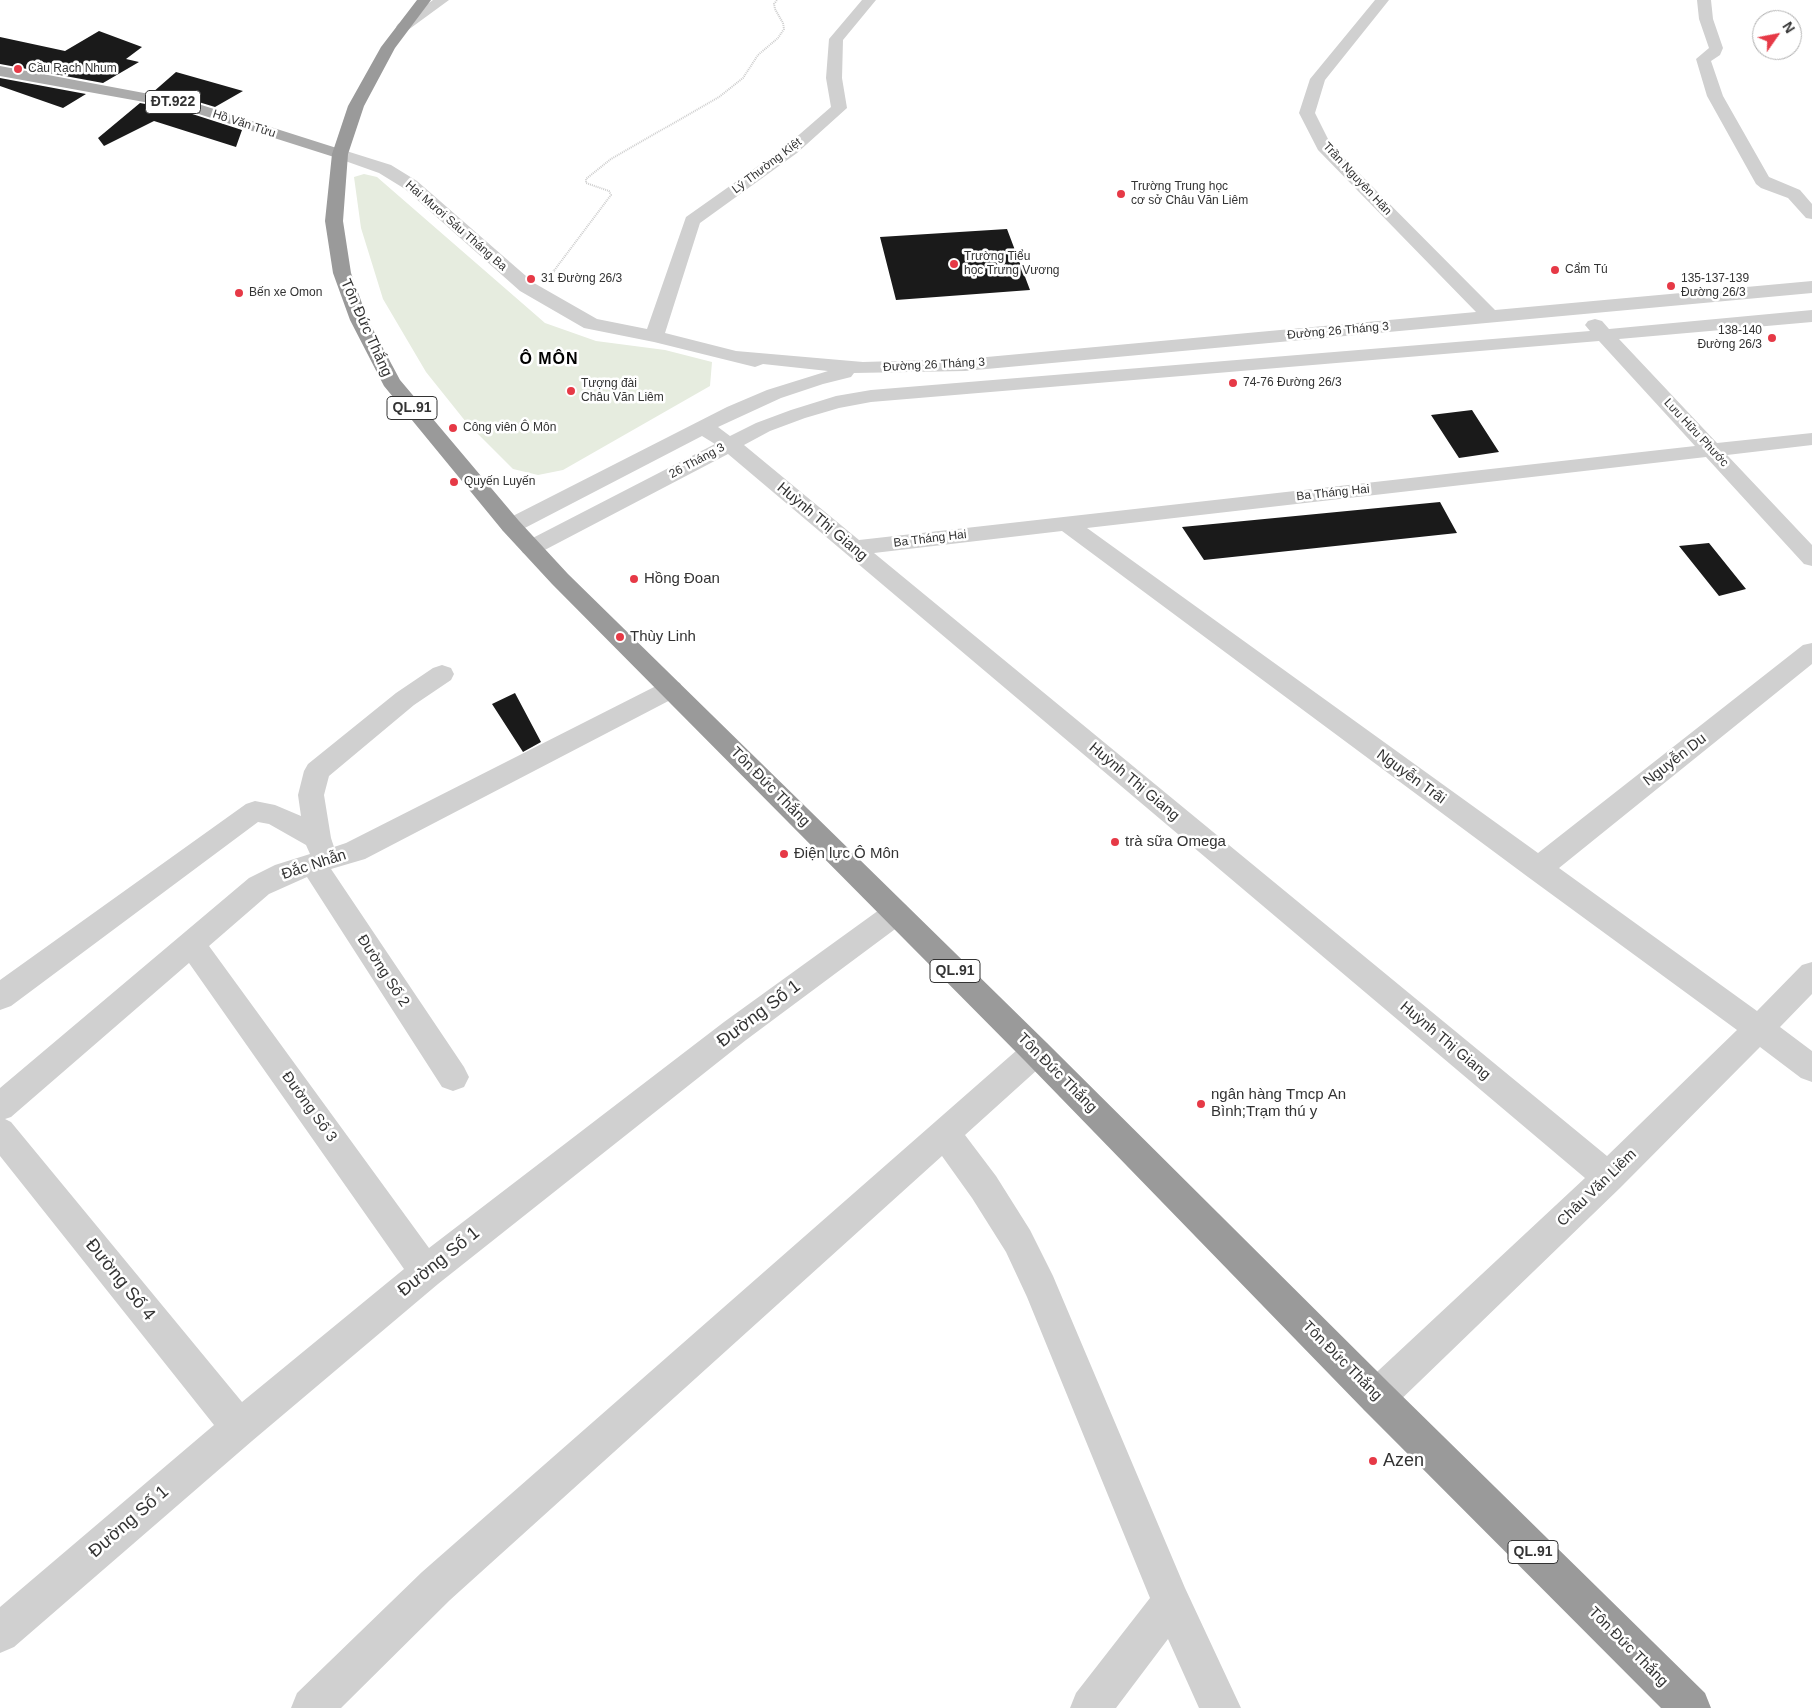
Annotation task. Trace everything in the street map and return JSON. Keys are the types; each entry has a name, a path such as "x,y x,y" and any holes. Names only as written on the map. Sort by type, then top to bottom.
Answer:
{"highway":[{"name":"Tôn Đức Thắng","path":"424,0 388,47 356,106 340,154 334,222 342,273 359,320 391,382 531,548 1036,1052 1377,1397 1690,1708"}],"main road":[{"name":"Hồ Văn Tửu","path":"0,71 186,105 340,154"}],"street":[{"path":"403,27 442,0"},
{"name":"Lý Thường Kiệt","path":"654,336 692,221 791,150 839,108 834,78 836,40 870,0"},
{"name":"Trần Nguyên Hãn","path":"1382,0 1318,79 1307,113 1324,147 1491,317"},
{"path":"1704,0 1706,19 1716,48 1715,52 1703,59 1715,96 1762,180 1767,184 1794,194 1812,214"},
{"name":"Hai Mươi Sáu Tháng Ba","path":"340,154 385,169 411,185 527,287 591,324 654,336 738,356 872,396"},
{"name":"Đường 26 Tháng 3","path":"863,368 964,365 1812,287"},
{"name":"Lưu Hữu Phước","path":"1579,309 1812,559"},
{"name":"Đường 26 Tháng 3","path":"872,396 1812,316"},
{"name":"Hai Mươi Sáu Tháng Ba","path":"738,356 863,368"},
{"name":"26 Tháng 3","path":"734,411 756,392 758,380 756,371 750,364 738,356"},
{"name":"26 Tháng 3","path":"511,526 734,411 817,379 863,368"},
{"name":"26 Tháng 3","path":"531,548 763,427 836,402 872,396"},
{"name":"Huỳnh Thị Giang","path":"703,427 729,444 1608,1177"},
{"name":"Ba Tháng Hai","path":"853,548 1812,439"},
{"name":"Nguyễn Trãi","path":"1065,523 1812,1068"},
{"name":"Nguyễn Du","path":"1538,869 1812,651"},
{"path":"319,854 311,795 317,771 405,699 442,674"},
{"name":"Đắc Nhẫn","path":"0,1107 259,886 319,854 356,851 671,689"},
{"path":"0,997 255,811 275,815 319,854"},
{"name":"Đường Số 2","path":"319,854 454,1077"},
{"name":"Đường Số 1","path":"0,1633 426,1272 727,1037 896,913"},
{"name":"Đường Số 3","path":"191,943 426,1272"},
{"name":"Châu Văn Liêm","path":"1377,1397 1608,1177 1758,1030 1812,974"},
{"path":"312,1708 436,1586 1036,1052"},
{"name":"Đường Số 4","path":"0,1132 240,1428"},
{"path":"945,1133 984,1187 1022,1249 1041,1288 1172,1602 1220,1708"},
{"path":"1091,1708 1172,1602"}],"path":[{"path":"536,293 563,262 599,209 610,197 609,191 586,184 586,179 611,160 719,97 743,78 758,55 778,38 784,29 783,23 775,9 774,4 777,0"}],"shaded area":[{"path":"364,174 377,177 545,323 596,341 665,350 712,362 710,386 563,470 538,475 513,469 466,422 426,372 383,299 361,228 354,177"}],"building":[{"path":"99,31 142,47 126,59 139,62 103,83 0,64 0,37 65,51"},
{"path":"176,72 243,91 215,107 192,100 152,93"},
{"path":"0,78 86,94 63,108 0,86"},
{"path":"140,103 183,111 242,130 236,147 154,121 104,146 98,138"},
{"name":"Trường Tiểu học Trưng Vương","path":"1007,229 1030,290 896,300 880,237"},
{"path":"1472,410 1499,452 1459,458 1431,415"},
{"path":"1440,502 1457,533 1204,560 1182,527"},
{"path":"1709,543 1746,589 1719,596 1679,546"},
{"path":"515,693 541,742 523,752 492,704"}],"place":[{"name":"Cầu Rạch Nhum","path":"18,69"},
{"name":"Trường Trung học cơ sở Châu Văn Liêm","path":"1121,194"},
{"name":"Trường Tiểu học Trưng Vương","path":"954,264"},
{"name":"Cẩm Tú","path":"1555,270"},
{"name":"31 Đường 26/3","path":"531,279"},
{"name":"135-137-139 Đường 26/3","path":"1671,286"},
{"name":"Bến xe Omon","path":"239,293"},
{"name":"138-140 Đường 26/3","path":"1772,338"},
{"name":"74-76 Đường 26/3","path":"1233,383"},
{"name":"Tượng đài Châu Văn Liêm","path":"571,391"},
{"name":"Công viên Ô Môn","path":"453,428"},
{"name":"Quyến Luyến","path":"454,482"},
{"name":"Hồng Đoan","path":"634,579"},
{"name":"Thùy Linh","path":"620,637"},
{"name":"trà sữa Omega","path":"1115,842"},
{"name":"Điện lực Ô Môn","path":"784,854"},
{"name":"ngân hàng Tmcp An Bình;Trạm thú y","path":"1201,1104"},
{"name":"Azen","path":"1373,1461"}],"district":[{"name":"Ô MÔN","path":"549,360"}]}
